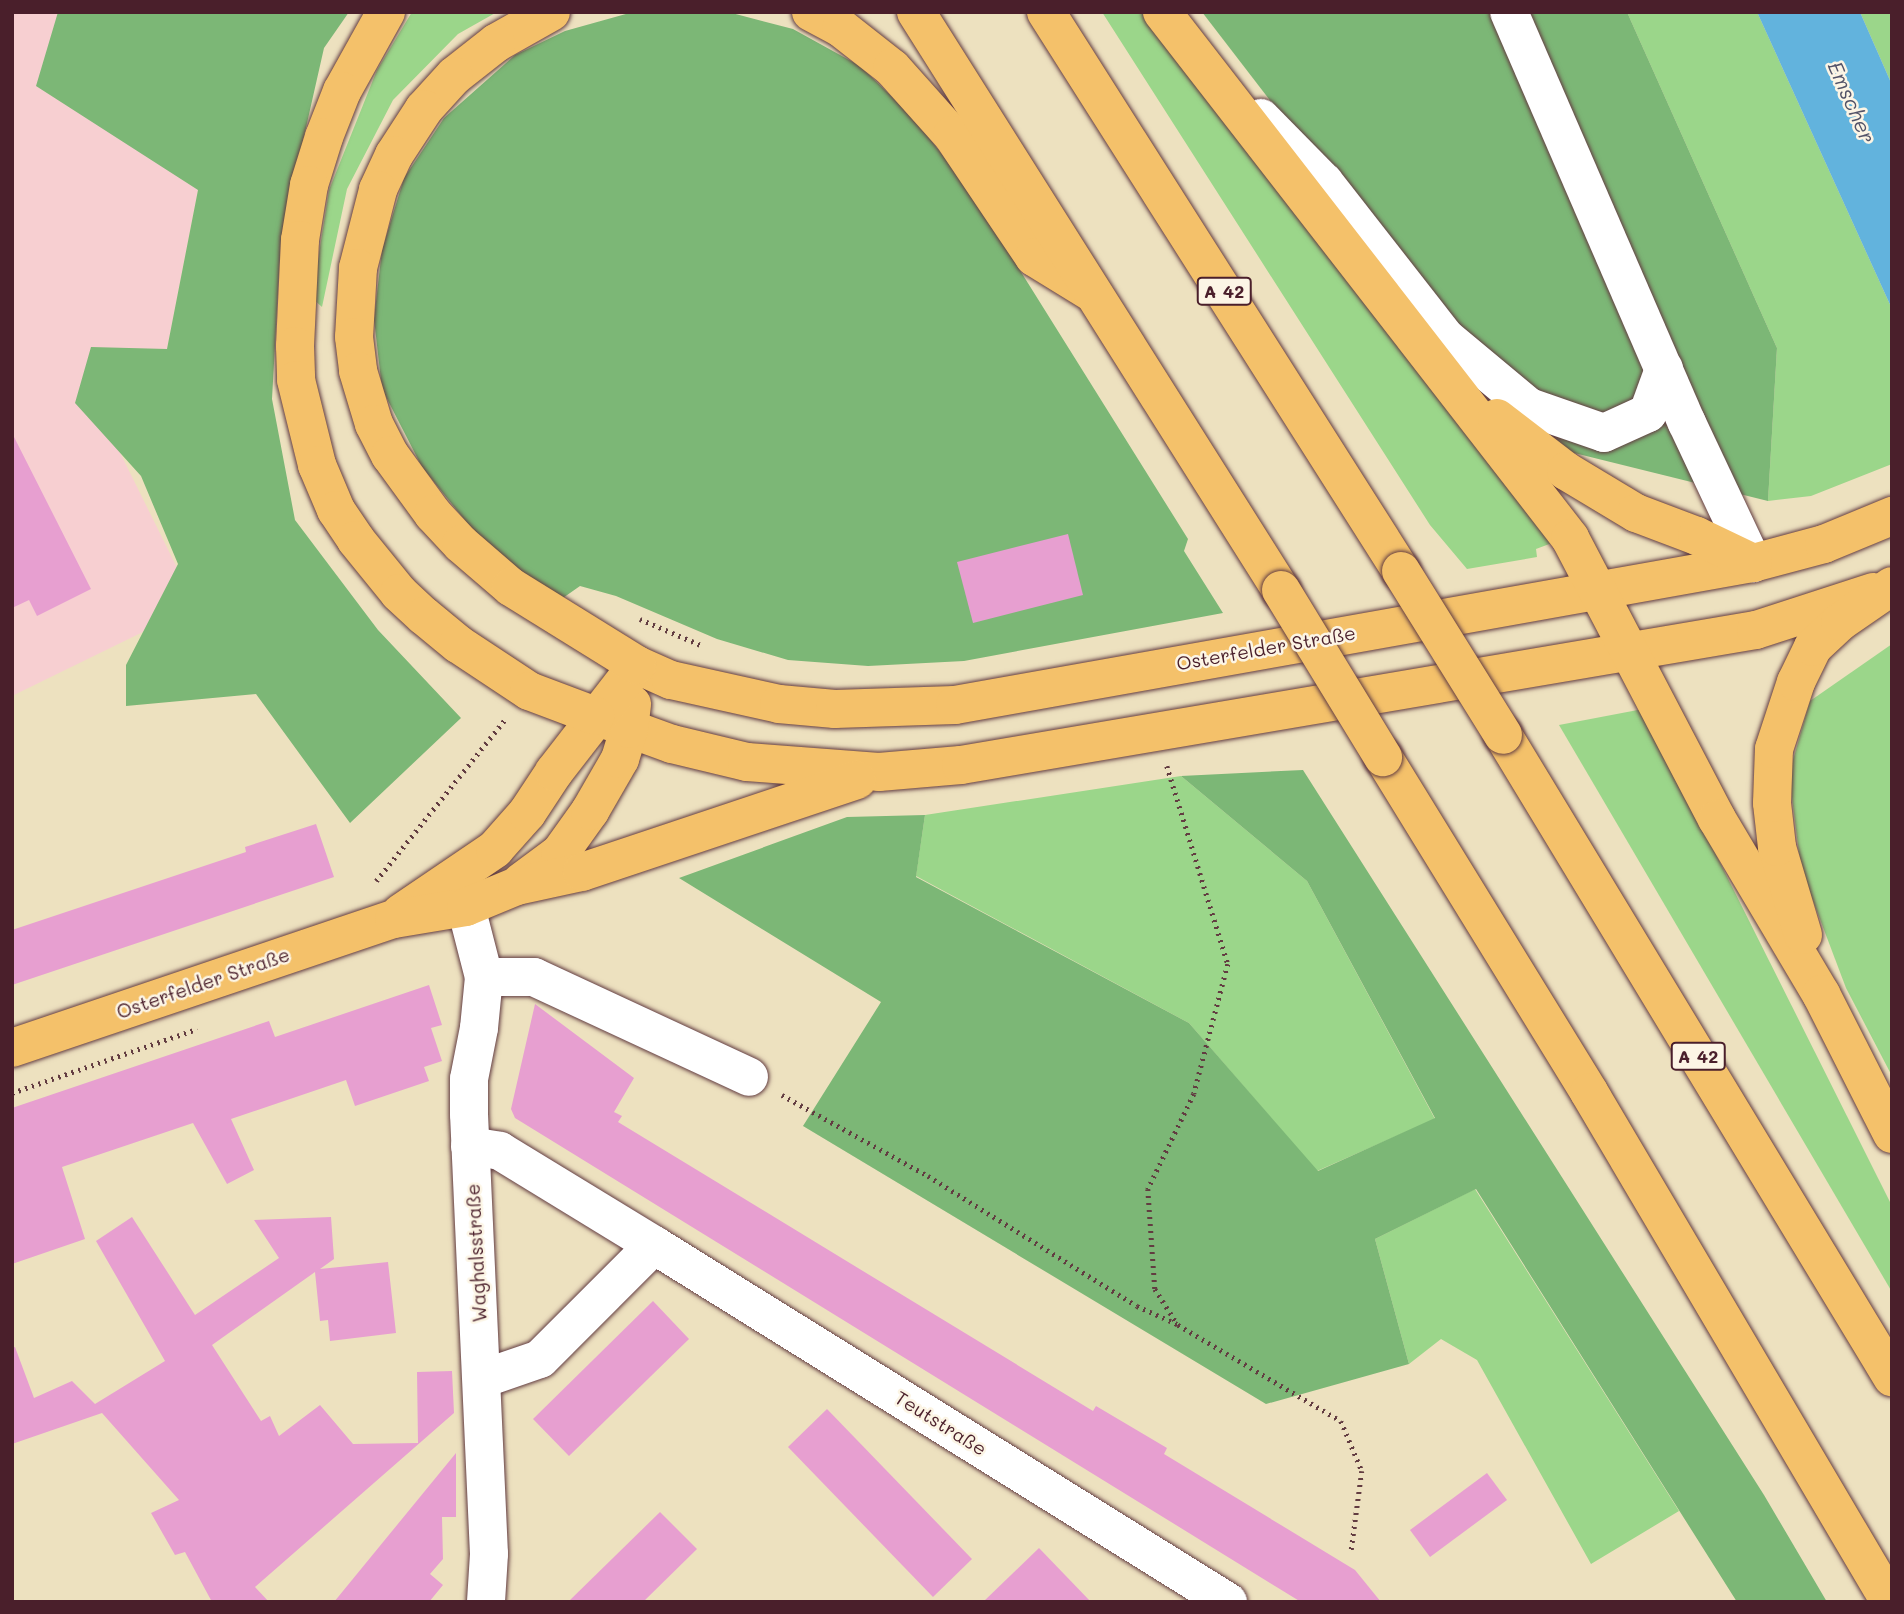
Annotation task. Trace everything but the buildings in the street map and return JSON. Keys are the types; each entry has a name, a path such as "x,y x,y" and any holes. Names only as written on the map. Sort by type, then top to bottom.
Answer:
{"main road":[{"path":"386,12 342,92 324,137 309,185 300,240 296,380 317,465 336,510 356,540 399,593 424,616 458,644 529,691 612,722"},
{"path":"551,12 496,43 466,66 424,110 394,155 370,215 358,268 354,337 358,371 374,424 390,454 433,514 461,544 511,587 637,665"},
{"path":"811,12 868,46 892,68 952,135 1034,257 1097,296"},
{"path":"916,12 1281,590 1589,1092 1890,1602"},
{"name":"A 42","path":"1046,12 1503,735 1892,1377"},
{"path":"1172,25 1570,538 1717,819 1821,994 1892,1134"},
{"path":"1448,378 1566,471 1636,513 1697,536 1753,563"},
{"name":"Osterfelder Straße","path":"394,919 495,849 612,722 637,665 671,680 779,704 835,709 931,707 1006,697 1753,563 1824,544 1892,516"},
{"path":"1821,994 1777,847 1772,803 1774,749 1796,682 1813,647 1840,622 1892,586"},
{"name":"Osterfelder Straße","path":"612,722 672,744 747,762 879,772 961,765 1756,630 1892,586"},
{"name":"Osterfelder Straße","path":"517,886 560,853 590,811 620,759 612,722"},
{"name":"Osterfelder Straße","path":"12,1048 394,919 466,907 517,886 582,872 879,772"}],"street":[{"path":"1510,12 1664,369 1753,563"},
{"path":"1172,25 1324,182 1445,337 1529,407 1604,433 1648,414 1664,369"},
{"name":"Waghalsstraße","path":"466,907 484,977 479,1028 469,1079 489,1554 486,1602"},
{"path":"484,977 534,977 749,1077"},
{"name":"Teutstraße","path":"470,1146 500,1151 1228,1602"},
{"path":"482,1379 540,1359 654,1245"}],"path":[{"path":"1164,756 1228,964 1194,1094 1148,1189 1155,1289 1178,1325"},
{"path":"749,1077 928,1175 1137,1306 1178,1325 1341,1421 1362,1471 1351,1553"}],"shaded area":[{"path":"12,12 111,12 198,190 167,349 88,388 196,606 12,696"}],"green space":[{"path":"58,12 349,12 324,48 281,238 272,399 295,520 378,630 461,718 350,823 256,694 126,706 126,665 178,564 141,476 75,403 91,347 167,349 198,190 36,86"},
{"path":"412,12 497,12 458,34 393,100 347,189 322,307 312,298 329,190 377,70"},
{"path":"633,12 728,12 793,29 860,66 912,116 969,189 1188,539 1184,551 1223,613 964,661 868,666 788,660 717,639 616,596 580,586 560,600 523,575 476,534 422,467 382,389 374,319 382,250 404,178 444,118 515,55 565,31"},
{"path":"1102,12 1144,12 1552,543 1536,549 1537,557 1467,569 1430,525"},
{"path":"1202,12 1627,12 1777,348 1768,501 1554,448 1433,312"},
{"path":"1627,12 1757,12 1892,309 1892,464 1811,496 1768,501 1777,348"},
{"path":"1860,12 1892,12 1892,85"},
{"path":"1892,644 1892,1076 1846,988 1801,869 1789,774 1810,701"},
{"path":"1643,709 1892,1206 1892,1292 1559,725"},
{"path":"1303,770 1764,1495 1827,1602 1737,1602 1476,1189 1375,1239 1409,1364 1266,1404 803,1126 881,1002 679,878 847,817 925,815 916,877 1189,1023 1318,1171 1435,1118 1307,881 1181,776"},
{"path":"1181,776 1307,881 1435,1119 1317,1171 1189,1023 916,876 925,815"},
{"path":"1475,1189 1679,1511 1591,1564 1477,1360 1441,1339 1409,1364 1375,1239"}],"water":[{"name":"Emscher","path":"1757,12 1860,12 1892,85 1892,309"}]}
